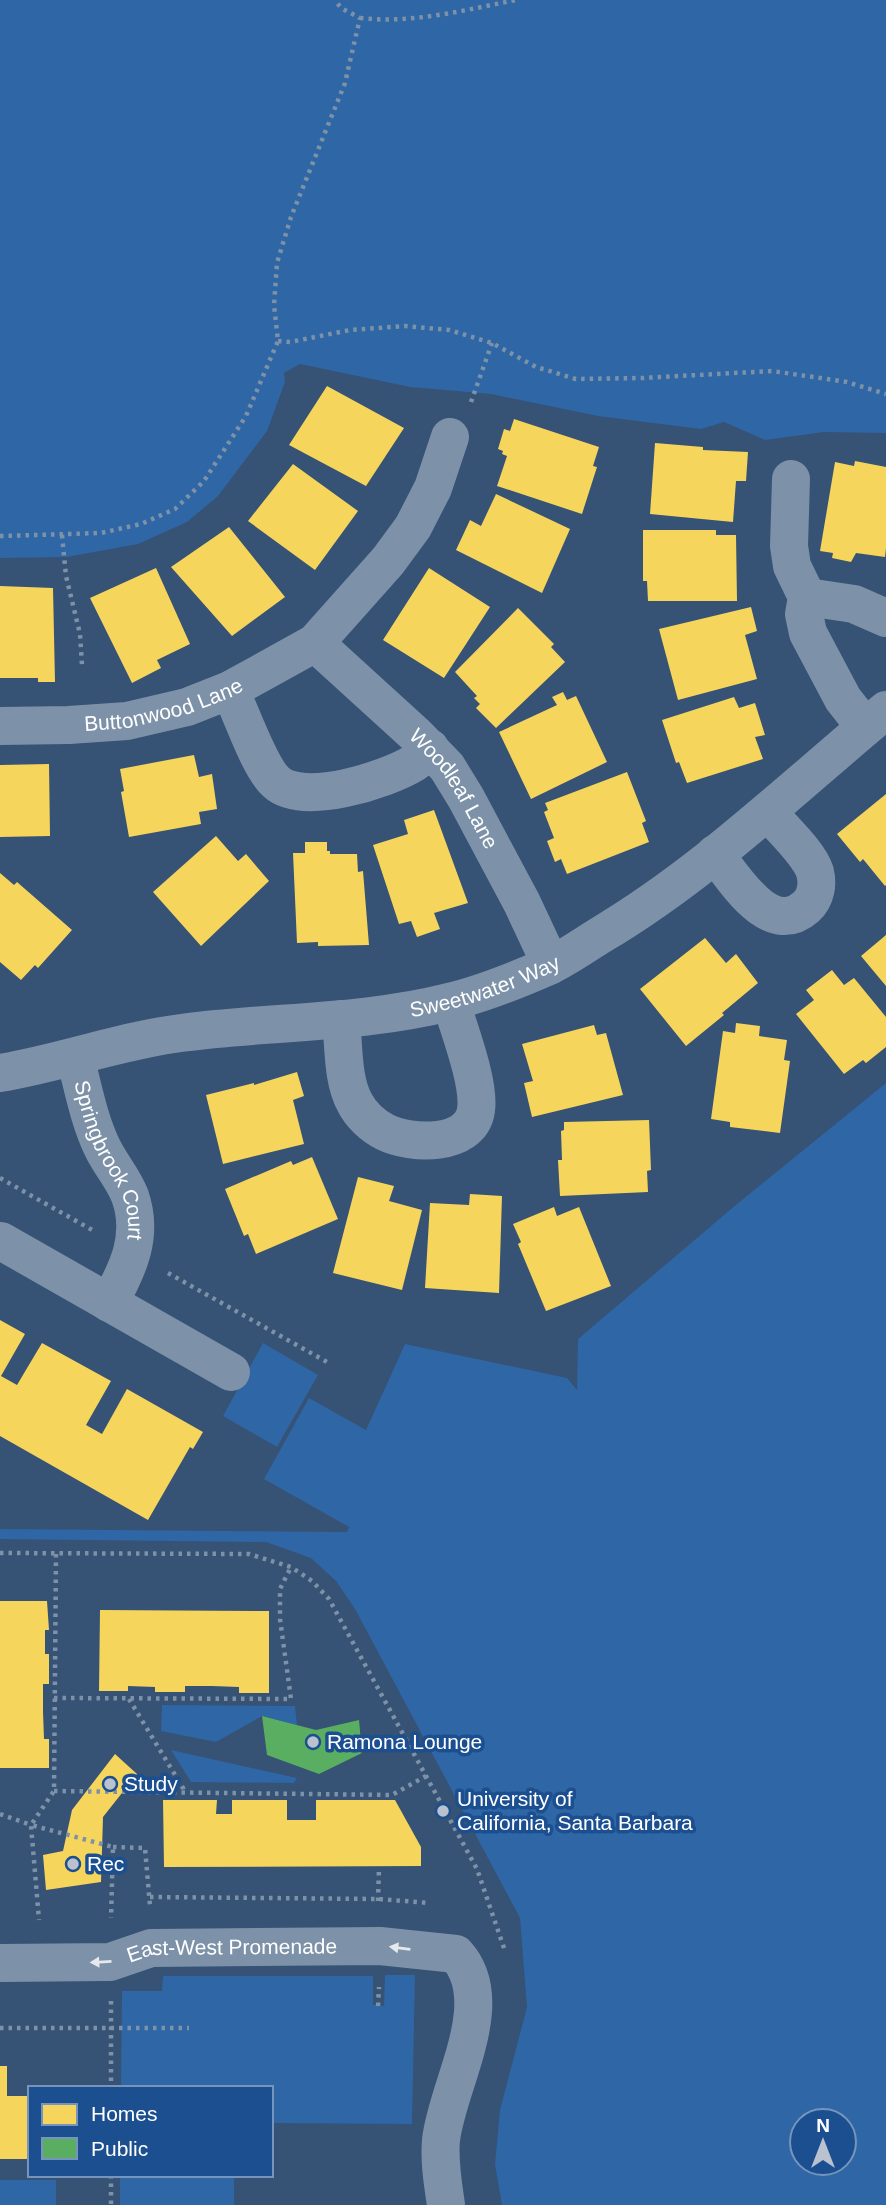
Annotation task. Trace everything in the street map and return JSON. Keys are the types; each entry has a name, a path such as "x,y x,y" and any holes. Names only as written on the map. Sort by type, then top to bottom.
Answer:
{"street":[{"name":"Buttonwood Lane","path":"0,726 127,721 187,707 230,690 315,643 388,561 413,527 433,488 458,425"},
{"path":"790,479 789,546 792,566 807,597 804,614 808,633 843,699 876,719"},
{"path":"807,597 854,604 886,618"},
{"name":"Woodleaf Lane","path":"315,643 430,748 447,767 522,903 551,965"},
{"path":"230,690 270,775 287,789 316,794 332,792 404,768 416,762 430,748"},
{"name":"Sweetwater Way","path":"0,1073 75,1057 133,1040 182,1032 341,1019 417,1009 488,990 551,965 642,911 768,812 876,719"},
{"path":"715,854 754,903 772,914 790,915 810,904 815,893 814,870 768,812"},
{"path":"341,1019 346,1072 353,1101 363,1115 386,1132 398,1137 449,1139 469,1128 474,1119 477,1100 451,1002"},
{"name":"Springbrook Court","path":"75,1057 93,1126 130,1195 135,1219 135,1235 128,1269 109,1303"},
{"path":"1,1241 231,1372"},
{"name":"East-West Promenade","path":"0,1963 110,1962 151,1948 366,1946 456,1954 469,1970 474,1994 468,2038 441,2138 440,2157 446,2205"}],"path":[{"path":"335,0 341,8 360,18 384,21 516,0"},
{"path":"0,537 101,533 141,524 175,509 204,481 246,416 278,341 274,305 276,263 291,217 345,83 360,18"},
{"path":"278,341 290,342 350,330 405,326 449,330 492,343 536,367 576,379 772,371 847,382 886,394"},
{"path":"458,425 492,343"},
{"path":"61,535 71,604 80,634 82,665"},
{"path":"0,1178 104,1236"},
{"path":"158,1267 327,1362"},
{"path":"0,1553 249,1554 291,1566 312,1581 329,1599 477,1869 502,1937"},
{"path":"39,1924 31,1825 54,1791 56,1554"},
{"path":"54,1698 291,1699 279,1619 279,1589 291,1566"},
{"path":"129,1698 183,1788 184,1794"},
{"path":"54,1791 392,1795 426,1776"},
{"path":"0,1814 114,1847 145,1848 150,1908"},
{"path":"111,1924 114,1847"},
{"path":"149,1897 378,1899 430,1903"},
{"path":"111,2000 111,2086"},
{"path":"0,2028 189,2028"},
{"path":"111,2177 111,2205"}],"shaded area":[{"path":"0,0 886,0 886,433 824,432 765,440 724,422 701,429 598,416 491,394 410,387 300,364 284,373 285,382 267,431 218,496 187,522 138,544 67,557 0,558"},
{"path":"886,1083 886,2205 502,2205 495,2164 500,2110 527,2007 520,1918 355,1609 336,1581 311,1558 266,1542 0,1539 0,1529 347,1532 349,1527 264,1479 309,1398 366,1430 405,1344 567,1378 577,1390 578,1339 737,1204"},
{"path":"263,1343 318,1375 277,1447 223,1416"},
{"path":"162,1705 295,1706 297,1725 262,1716 216,1742 161,1731"},
{"path":"171,1750 297,1778 294,1783 191,1782"},
{"path":"385,1975 415,1975 412,2124 273,2123 273,2086 121,2086 122,1991 162,1991 163,1976 373,1976 373,2005 384,2006"},
{"path":"120,2177 234,2177 234,2205 120,2205"},
{"path":"0,2180 56,2180 56,2205 0,2205"}],"building: Homes":[{"path":"327,386 404,428 366,486 289,445"},
{"path":"514,419 599,447 593,466 597,467 582,514 497,486 507,456 498,449 504,429 510,431"},
{"path":"655,443 703,447 703,450 748,452 746,481 736,481 733,522 650,514"},
{"path":"855,461 886,467 886,548 885,557 856,553 851,562 832,558 833,553 820,551 835,462 854,466"},
{"path":"293,464 358,511 315,570 248,521"},
{"path":"496,494 570,529 542,593 456,550 470,520 481,526"},
{"path":"229,527 285,597 232,636 171,567"},
{"path":"643,530 716,530 716,535 736,535 737,601 648,601 647,581 643,581"},
{"path":"156,568 190,644 157,660 161,668 132,683 90,598"},
{"path":"429,568 490,607 444,678 383,640"},
{"path":"0,586 53,588 55,682 38,682 38,678 0,678"},
{"path":"751,607 757,631 745,635 757,679 678,700 659,629"},
{"path":"518,608 554,644 551,647 565,662 496,728 476,708 480,704 474,698 477,696 455,672"},
{"path":"563,692 567,700 576,696 607,762 531,799 499,732 557,705 552,697"},
{"path":"734,697 739,708 755,703 765,735 755,737 763,759 687,783 679,762 676,763 662,720"},
{"path":"194,755 199,777 212,774 217,809 199,812 201,824 129,837 120,769"},
{"path":"49,764 50,836 0,837 0,765"},
{"path":"627,772 646,821 642,823 649,842 567,874 561,859 555,862 547,841 554,838 544,812 548,810 545,803"},
{"path":"886,794 885,886 863,859 860,862 837,834"},
{"path":"434,810 468,903 434,913 440,929 417,937 411,921 399,924 373,845 408,834 404,820"},
{"path":"216,836 238,861 246,854 269,881 201,946 153,892"},
{"path":"305,842 327,842 327,851 330,851 330,854 357,854 358,872 363,871 369,945 318,946 318,942 297,943 293,853 305,853"},
{"path":"0,873 14,885 17,882 72,930 38,968 35,965 21,980 0,962"},
{"path":"886,935 886,986 861,956"},
{"path":"705,938 726,963 736,954 758,983 686,1046 640,989"},
{"path":"832,970 844,985 854,978 886,1017 886,1047 866,1063 863,1060 844,1074 796,1014 814,1000 806,990"},
{"path":"736,1023 760,1026 759,1036 787,1040 784,1060 790,1061 780,1133 730,1127 730,1122 711,1119 723,1031 735,1033"},
{"path":"594,1025 597,1035 606,1033 623,1095 532,1117 524,1083 533,1081 522,1044"},
{"path":"297,1072 304,1096 293,1100 304,1144 223,1164 206,1095"},
{"path":"649,1120 651,1170 647,1171 648,1192 560,1196 558,1160 562,1160 561,1131 564,1130 564,1122"},
{"path":"312,1157 338,1219 256,1254 248,1234 244,1236 225,1189 291,1161 293,1165"},
{"path":"358,1177 394,1186 389,1201 422,1210 402,1290 333,1273"},
{"path":"470,1194 502,1196 499,1293 425,1288 430,1203 469,1205"},
{"path":"554,1207 557,1216 579,1207 611,1286 546,1311 518,1244 521,1242 513,1224"},
{"path":"0,1320 25,1334 1,1376 17,1385 42,1343 111,1381 86,1425 102,1434 127,1389 203,1432 193,1449 190,1447 148,1520 0,1436"},
{"path":"0,1601 47,1601 49,1630 45,1630 45,1654 49,1654 49,1684 43,1684 43,1712 44,1739 49,1739 49,1768 0,1768"},
{"path":"100,1610 269,1611 269,1693 239,1693 239,1687 212,1686 185,1686 185,1692 155,1692 155,1687 128,1686 128,1691 99,1691"},
{"path":"115,1754 137,1774 103,1817 101,1882 46,1890 43,1855 63,1851 72,1810"},
{"path":"163,1800 217,1800 216,1814 232,1814 232,1800 287,1800 287,1820 316,1820 316,1800 395,1800 421,1847 421,1866 164,1867"},
{"path":"0,2066 7,2066 7,2096 28,2096 28,2159 0,2159"}],"building: Public":[{"name":"Ramona Lounge","path":"262,1716 316,1730 359,1720 362,1753 319,1774 267,1755"}],"place":[{"name":"Ramona Lounge","path":"313,1742"},
{"name":"Study","path":"110,1784"},
{"name":"University of California, Santa Barbara","path":"443,1811"},
{"name":"Rec","path":"73,1864"}]}
